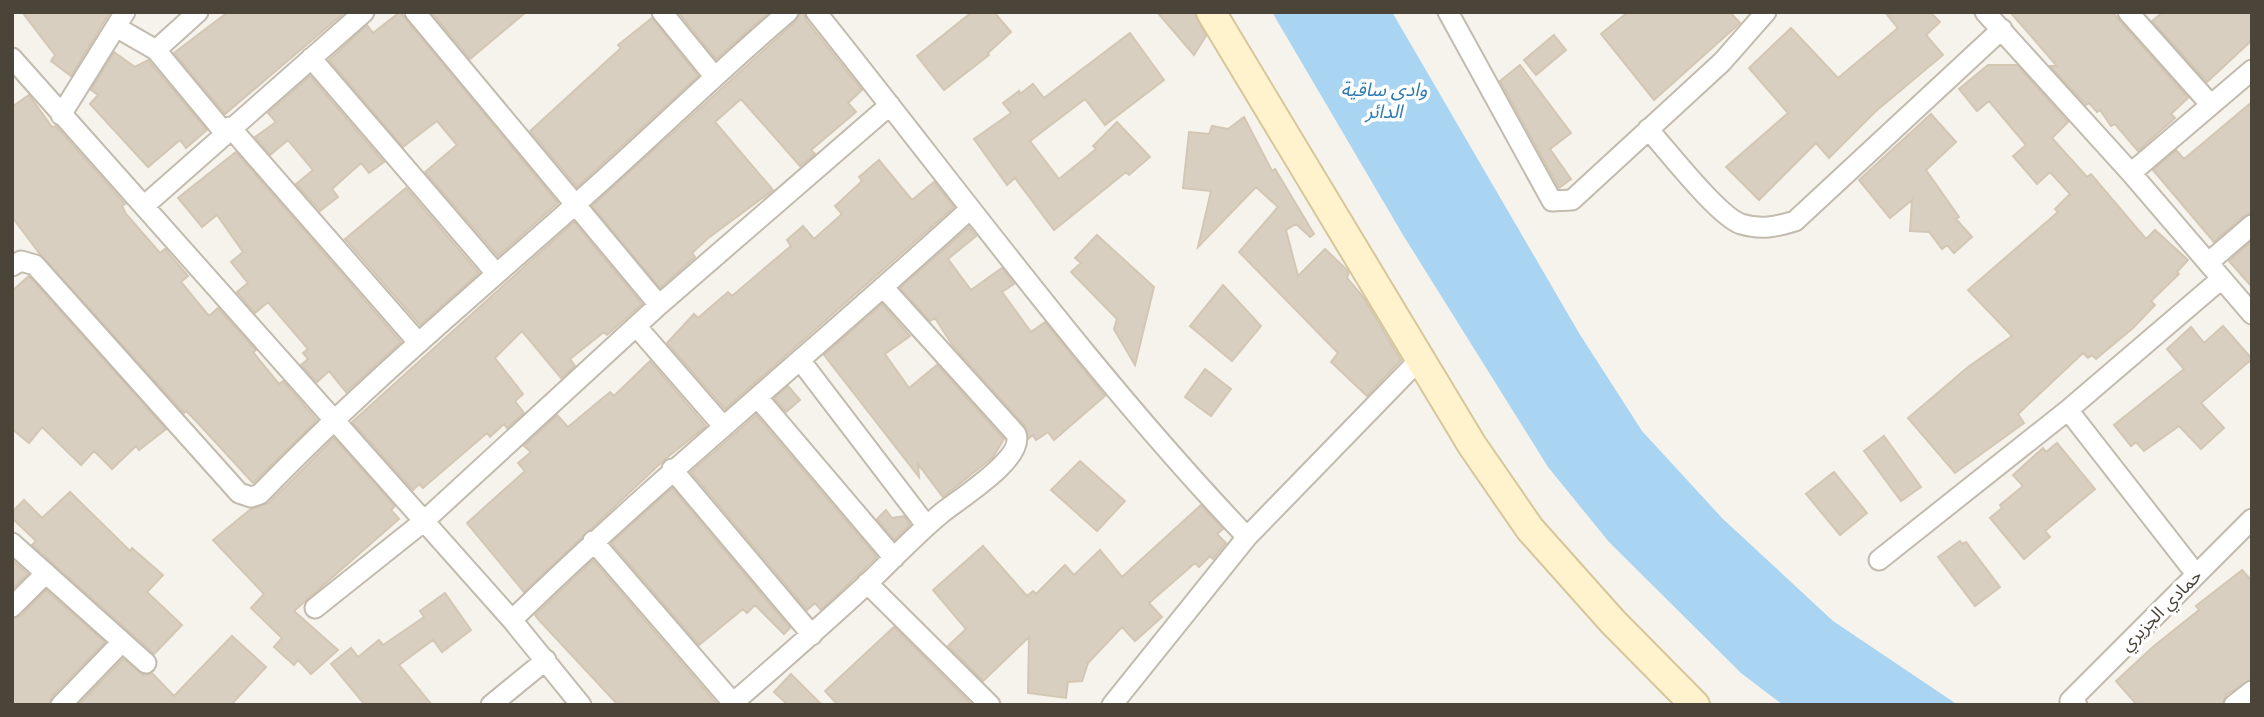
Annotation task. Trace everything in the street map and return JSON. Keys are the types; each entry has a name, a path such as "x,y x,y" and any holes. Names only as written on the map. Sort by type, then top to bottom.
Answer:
{"street":[{"path":"156,50 198,12"},
{"path":"144,206 227,130 364,12"},
{"path":"415,12 659,305"},
{"path":"662,12 713,76"},
{"path":"12,266 27,261 43,272 239,493 251,497 260,494 332,419 417,341 576,204 713,76 788,12"},
{"path":"816,12 969,210 1094,365 1192,479 1247,537"},
{"path":"1211,12 1472,445 1530,529 1604,613 1695,705"},
{"path":"1448,12 1552,201 1572,200 1722,62 1764,13"},
{"path":"1985,12 2131,173 2209,262 2220,280 2252,314"},
{"path":"2129,12 2211,105"},
{"path":"61,115 120,20 156,50 417,341"},
{"path":"1648,129 1718,206 1739,223 1771,229 1795,222 2002,29"},
{"path":"12,58 512,620 581,705"},
{"path":"311,58 495,272"},
{"path":"2131,173 2252,70"},
{"path":"315,608 423,522 659,305 890,105"},
{"path":"512,620 672,469 758,398 969,210"},
{"path":"2209,262 2252,225"},
{"path":"1878,560 2068,410 2220,280"},
{"path":"593,541 732,704 812,635 926,525 1011,458 1019,442 1016,434 884,288"},
{"path":"636,326 723,426"},
{"path":"1112,704 1247,537 1420,359"},
{"path":"800,360 926,525"},
{"path":"758,398 894,558"},
{"path":"2068,410 2196,574"},
{"path":"672,469 812,635"},
{"name":"حمادي الجزيري","path":"2073,703 2252,519"},
{"path":"12,543 146,663"},
{"path":"12,607 46,573"},
{"path":"867,583 990,705"},
{"path":"61,705 122,642"},
{"path":"491,705 546,660"},
{"path":"2234,705 2252,691"}],"water":[{"name":"وادي ساقية الدائر","path":"1272,12 1392,12 1579,333 1642,431 1723,519 1833,621 1958,705 1783,705 1741,673 1609,542 1548,467 1403,235"}],"building":[{"path":"22,12 110,12 71,76 51,61 55,55"},
{"path":"228,12 345,12 225,114 174,53"},
{"path":"400,12 558,203 498,256 425,172 457,145 437,121 403,147 329,60 367,25 373,33"},
{"path":"431,12 526,12 470,59"},
{"path":"678,12 769,12 716,59"},
{"path":"800,12 804,12 806,20 862,90 848,103 856,112 811,150 815,154 800,166 741,99 715,122 773,190 707,239 692,253 695,257 660,288 592,206 796,21"},
{"path":"972,12 994,12 1011,32 988,53 989,55 944,90 917,56"},
{"path":"1157,12 1194,12 1206,36 1194,55"},
{"path":"1628,12 1730,12 1740,23 1654,100 1601,34"},
{"path":"1885,12 1930,12 1940,22 1926,35 1943,55 1876,111 1829,158 1816,143 1759,200 1726,167 1788,113 1749,68 1791,28 1838,78 1898,28"},
{"path":"2010,12 2112,12 2188,98 2171,114 2175,118 2138,151 2115,124 2111,126 2100,110 2097,112 2089,103 2086,105 2050,66 2057,66"},
{"path":"2163,12 2252,12 2252,40 2207,82 2152,21"},
{"path":"652,18 698,76 577,187 530,131 621,48 618,45"},
{"path":"1130,33 1164,80 1105,125 1085,99 1030,141 1059,179 1096,149 1093,146 1117,122 1150,157 1129,175 1126,172 1054,230 1015,178 1007,185 974,139 1011,113 1003,103 1019,91 1020,94 1033,84 1044,98"},
{"path":"1554,35 1566,50 1536,75 1524,60"},
{"path":"114,52 135,67 148,60 207,130 186,148 180,140 148,167 90,104 98,95 91,90"},
{"path":"1520,65 1571,133 1550,149 1571,179 1559,188 1500,81"},
{"path":"1988,65 2017,65 2068,122 2052,138 2087,177 2091,174 2146,239 2155,230 2188,260 2177,272 2179,274 2151,301 2155,305 2133,328 2096,359 2092,355 2088,358 2083,353 2018,414 2024,423 1955,473 1908,418 1968,367 2012,336 1968,290 2058,212 2055,209 2070,194 2050,172 2037,184 2013,156 2026,145 1989,101 1977,111 1959,89"},
{"path":"310,76 384,162 369,173 361,163 332,189 338,197 320,211 296,184 313,170 288,140 270,155 255,137 276,122 268,113"},
{"path":"29,95 52,127 56,126 125,204 122,206 126,214 160,253 165,249 188,276 181,282 209,316 218,308 256,350 253,352 279,384 283,381 317,420 253,483 197,422 186,411 184,413 40,254 12,217 12,107"},
{"path":"2252,102 2252,213 2244,216 2214,242 2153,170 2176,150 2184,159"},
{"path":"1931,114 1956,142 1926,170 1959,217 1956,219 1972,237 1954,253 1947,245 1942,249 1929,232 1910,231 1912,200 1890,218 1859,180"},
{"path":"1244,117 1272,171 1275,169 1314,234 1310,237 1296,224 1286,230 1298,276 1325,249 1349,272 1347,278 1364,298 1401,360 1367,396 1331,362 1338,353 1239,252 1278,207 1256,187 1198,247 1211,191 1183,188 1189,132 1209,134 1212,126 1228,129"},
{"path":"236,152 401,342 346,392 329,371 317,382 301,365 308,359 303,353 308,349 268,302 255,313 237,292 248,283 231,262 243,252 217,215 202,227 178,198"},
{"path":"879,160 912,200 934,182 954,207 725,409 667,343 694,314 698,318 728,292 732,296 791,246 787,240 803,226 814,239 842,214 835,206 862,181 859,177"},
{"path":"406,188 479,273 420,325 345,239"},
{"path":"574,222 642,304 607,335 604,332 570,359 575,366 561,378 522,331 495,358 523,394 515,401 524,413 507,428 504,424 490,437 487,433 423,488 419,484 413,490 352,422"},
{"path":"969,227 976,236 948,259 971,290 1002,268 1014,284 1002,292 1031,332 1045,322 1105,396 1054,440 1048,432 1036,440 1033,435 1028,439 1025,426 953,346 935,318 930,321 900,288"},
{"path":"1097,235 1154,287 1135,365 1114,329 1117,319 1071,272 1081,263 1075,258"},
{"path":"2252,241 2252,287 2229,261"},
{"path":"29,276 166,429 139,450 136,446 112,469 94,451 81,465 42,427 29,443 12,429 12,291"},
{"path":"1223,285 1261,326 1232,361 1190,326"},
{"path":"882,304 910,336 885,354 909,388 937,365 1004,439 993,457 943,497 918,464 919,477 824,355"},
{"path":"2223,326 2252,359 2201,403 2224,428 2201,449 2179,426 2144,451 2136,442 2131,446 2114,425 2184,369 2167,349 2191,327 2204,343"},
{"path":"650,361 706,426 664,460 524,592 467,523 525,471 518,463 531,452 524,446 557,415 568,427 610,392 614,396"},
{"path":"1205,369 1231,389 1211,416 1185,397"},
{"path":"788,386 800,400 786,412 774,398"},
{"path":"756,415 877,557 821,610 815,603 807,610 691,472"},
{"path":"1884,436 1921,487 1901,501 1864,451"},
{"path":"334,438 395,506 391,510 399,519 294,611 338,650 311,674 298,660 294,665 274,647 282,638 251,608 264,594 213,540 251,509 269,503"},
{"path":"2057,443 2095,489 2045,531 2050,537 2024,559 1990,518 2002,508 2000,505 2023,486 2013,475 2043,448 2046,452"},
{"path":"1080,461 1125,501 1097,531 1051,490"},
{"path":"1834,472 1867,513 1840,535 1806,494"},
{"path":"672,488 790,628 784,634 755,605 747,613 743,609 699,645 611,543"},
{"path":"70,492 130,551 132,548 163,575 147,592 182,625 154,654 32,545 36,541 12,518 12,512 24,500 42,518"},
{"path":"1201,505 1223,529 1217,534 1226,543 1213,559 1210,556 1199,567 1195,563 1149,603 1162,617 1135,641 1122,627 1088,663 1082,681 1068,682 1066,698 1028,693 1029,637 983,681 948,646 966,629 933,590 983,546 1027,596 1033,591 1036,594 1065,565 1074,575 1100,550 1122,577"},
{"path":"886,510 892,518 904,516 910,525 894,540 877,519"},
{"path":"1960,541 1962,544 1966,542 2000,587 1975,606 1938,557"},
{"path":"593,560 718,705 618,705 539,620 535,615"},
{"path":"12,562 28,574 12,589"},
{"path":"2242,570 2252,581 2252,679 2226,695 2222,705 2137,705 2116,681 2199,610 2196,606"},
{"path":"46,590 105,642 52,696 49,705 12,705 12,619 21,616"},
{"path":"445,593 471,630 442,652 433,640 399,665 432,705 365,705 331,664 351,648 358,657 379,640 383,645 424,617 420,611"},
{"path":"894,627 972,705 838,705 825,691"},
{"path":"232,636 266,667 231,705 78,705 123,659 143,675 152,673 174,696"},
{"path":"791,674 822,705 788,705 774,692"}]}
